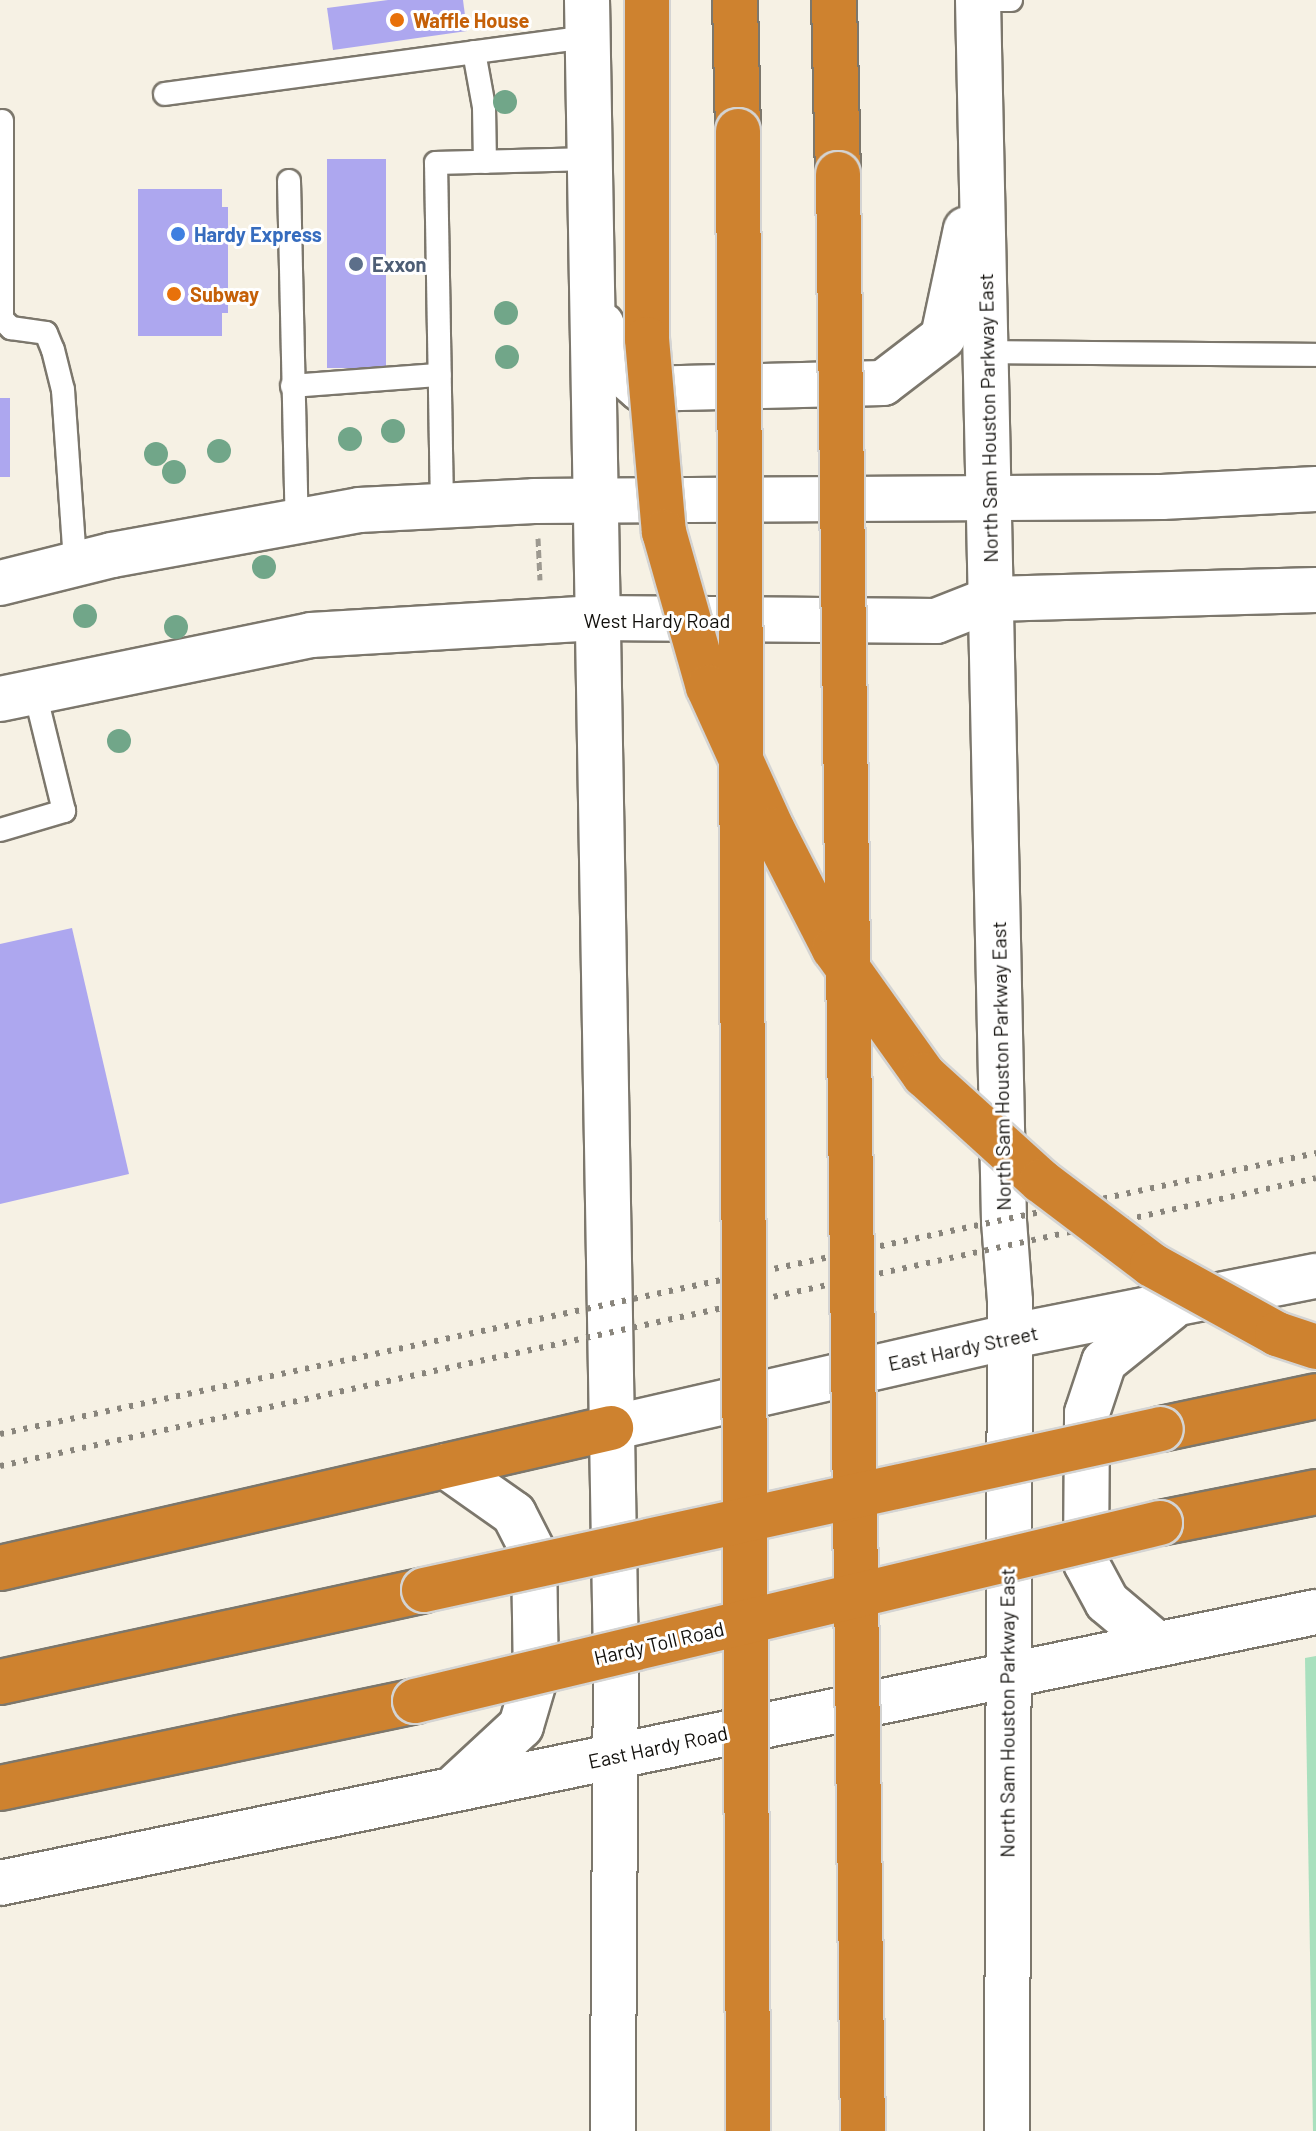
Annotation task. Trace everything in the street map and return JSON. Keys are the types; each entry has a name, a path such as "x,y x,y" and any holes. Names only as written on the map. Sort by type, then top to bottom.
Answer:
{"highway":[{"path":"647,0 647,339 664,532 708,687 773,830 834,949 924,1075 1041,1181 1152,1265 1277,1334 1316,1347"},
{"path":"735,0 748,2131"},
{"path":"834,0 863,2131"},
{"path":"0,1682 1316,1396"},
{"path":"0,1568 611,1428"},
{"name":"Hardy Toll Road","path":"0,1788 415,1701 1160,1523 1316,1492"}],"main road":[{"name":"North Sam Houston Parkway East","path":"978,0 1004,1221 1010,1301 1007,1337 1007,2131"},
{"path":"588,18 617,1755 613,2131"},
{"path":"592,240 603,340 612,364 641,389 883,383 943,337 982,159"},
{"path":"0,583 75,563 359,510 595,502 989,499 1316,489"},
{"name":"West Hardy Road","path":"17,694 311,635 596,618 936,621 992,599 1316,590"},
{"name":"East Hardy Street","path":"611,1428 1007,1337 1316,1276"},
{"path":"1157,1644 1107,1602 1086,1563 1087,1413 1104,1362 1176,1304"},
{"path":"446,1466 514,1514 534,1553 536,1675 521,1726 453,1789"},
{"name":"East Hardy Road","path":"0,1883 1316,1612"}],"lane":[{"path":"978,0 1011,0"},
{"path":"165,94 474,52 588,18"},
{"path":"474,52 484,107 485,162"},
{"path":"2,121 2,319 11,328 46,333 53,350 63,390 75,563"},
{"path":"442,506 436,163 590,159"},
{"path":"289,181 297,521"},
{"path":"986,352 1316,355"},
{"path":"292,386 440,375"},
{"path":"0,830 64,811 17,694"}],"path":[{"path":"537,521 540,581"}],"green space":[{"path":"1316,1656 1316,2131 1313,2131 1305,1658"}],"building":[{"name":"Waffle House","path":"388,0 463,0 467,31 333,50 327,8"},
{"name":"Exxon","path":"327,159 386,159 386,368 327,368"},
{"path":"138,189 222,189 222,207 228,207 228,313 222,313 222,336 138,336"},
{"path":"0,398 10,398 10,477 0,477"},
{"path":"72,928 129,1174 0,1204 0,944"}],"railway":[{"path":"0,1434 1316,1153"},
{"path":"0,1466 1316,1178"}],"place":[{"name":"Waffle House","path":"397,20"},
{"name":"Hardy Express","path":"178,234"},
{"name":"Exxon","path":"356,264"},
{"name":"Subway","path":"174,294"}]}
